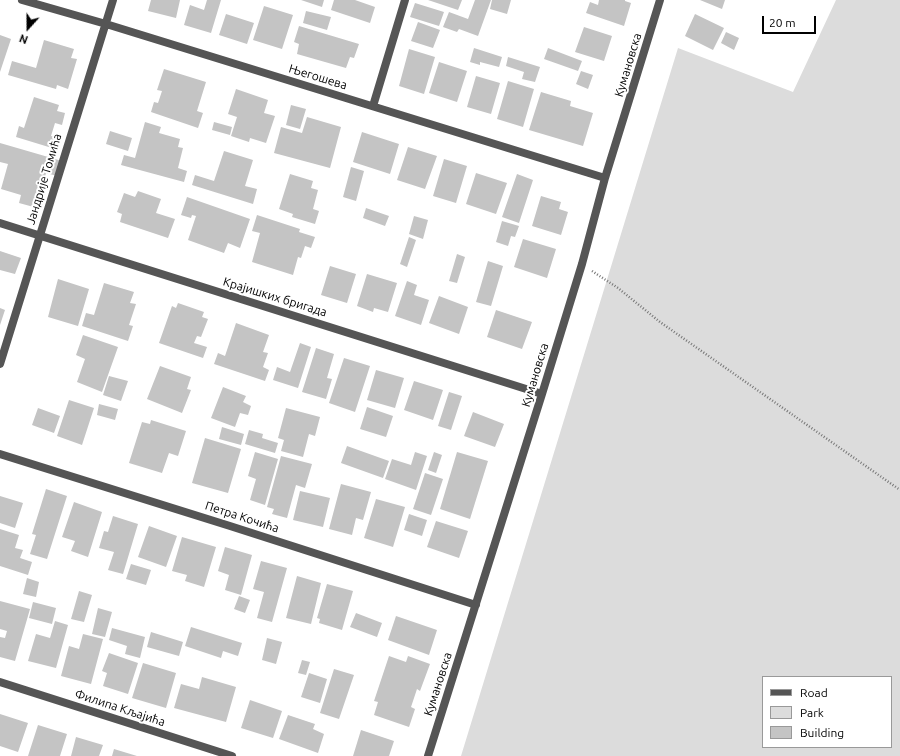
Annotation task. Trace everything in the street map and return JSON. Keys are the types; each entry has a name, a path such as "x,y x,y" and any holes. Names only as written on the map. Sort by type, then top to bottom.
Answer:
{"street":[{"name":"Његошева","path":"22,0 106,24 605,178"},
{"name":"Јандрије Томића","path":"0,364 113,0"},
{"path":"373,106 405,0"},
{"name":"Кумановска","path":"428,756 582,264 605,178 660,0"},
{"name":"Крајишких бригада","path":"0,223 542,394"},
{"name":"Петра Кочића","path":"0,454 476,605"},
{"name":"Филипа Кљајића","path":"0,682 232,756"}],"path":[{"path":"582,264 618,288 660,322 900,490"}],"green space":[{"path":"836,0 900,0 900,756 461,756 678,48 793,92"}],"building":[{"path":"151,0 180,0 176,18 148,11"},
{"path":"207,0 221,0 211,33 184,25 190,5 204,10"},
{"path":"301,0 324,0 322,7"},
{"path":"334,0 355,0 375,7 370,23 331,10"},
{"path":"428,0 462,0 458,10"},
{"path":"475,0 491,0 478,36 459,29 457,32 443,27 449,12 468,19"},
{"path":"492,0 511,0 507,14 490,9"},
{"path":"599,0 625,0 631,3 624,26 586,13 590,2 598,5"},
{"path":"700,0 725,0 722,9"},
{"path":"415,3 444,12 439,26 410,17"},
{"path":"264,6 293,15 282,49 253,40"},
{"path":"306,11 331,17 327,30 303,23"},
{"path":"226,14 254,23 247,44 219,35"},
{"path":"695,14 724,28 713,50 685,36"},
{"path":"418,22 440,30 433,48 411,41"},
{"path":"299,26 359,44 354,58 350,57 346,68 297,54 299,44 294,42"},
{"path":"584,27 612,36 604,61 575,52"},
{"path":"726,32 739,38 734,50 721,43"},
{"path":"0,35 11,39 0,72"},
{"path":"44,40 74,49 71,58 77,59 68,89 57,85 56,89 8,75 12,61 36,68"},
{"path":"474,48 502,57 499,67 480,62 480,65 470,62"},
{"path":"548,48 582,61 578,71 544,59"},
{"path":"409,49 435,57 424,94 399,86"},
{"path":"508,57 540,67 535,82 522,79 524,72 506,66"},
{"path":"439,62 467,71 457,102 429,93"},
{"path":"164,69 206,82 197,111 203,113 198,128 151,112 154,102 158,103 162,91 157,90"},
{"path":"581,71 593,75 588,89 576,84"},
{"path":"476,76 500,83 491,114 467,107"},
{"path":"508,81 534,89 523,127 497,119"},
{"path":"236,89 268,100 264,113 275,116 266,143 250,138 249,142 231,136 237,117 228,114"},
{"path":"541,92 571,101 570,106 593,113 583,146 529,130"},
{"path":"34,97 59,105 57,111 65,113 62,125 55,123 51,136 55,137 52,148 16,137 19,126 24,128"},
{"path":"291,105 306,109 300,129 286,125"},
{"path":"307,117 341,127 330,168 274,153 281,127 302,133"},
{"path":"145,122 161,127 159,133 180,139 178,147 183,148 178,168 187,171 184,182 121,165 124,155 135,158"},
{"path":"214,122 232,127 230,135 212,130"},
{"path":"110,131 132,138 128,151 106,144"},
{"path":"362,132 399,144 390,174 353,162"},
{"path":"0,143 62,161 57,176 46,173 42,190 46,191 41,209 19,203 21,195 1,189 8,164 0,162"},
{"path":"408,147 437,156 425,189 397,180"},
{"path":"224,151 253,160 245,186 257,189 253,204 192,185 195,175 214,181"},
{"path":"444,159 467,166 456,203 433,196"},
{"path":"351,167 364,171 356,201 343,197"},
{"path":"476,173 507,183 496,214 466,204"},
{"path":"290,174 313,181 311,188 318,190 313,209 319,211 315,224 292,217 293,214 279,209"},
{"path":"517,174 533,180 519,223 502,217"},
{"path":"138,191 161,199 156,213 175,219 168,238 120,222 122,214 117,212 124,193 135,197"},
{"path":"541,196 561,202 559,209 568,212 561,235 532,226"},
{"path":"187,197 250,219 240,248 228,243 224,253 188,240 196,216 192,215 191,218 181,215"},
{"path":"366,208 389,216 385,226 363,218"},
{"path":"257,215 300,229 299,232 315,237 311,248 305,246 301,258 298,257 293,275 252,262 260,233 252,231"},
{"path":"414,216 428,220 423,239 409,234"},
{"path":"502,221 519,226 515,237 511,236 508,246 496,242"},
{"path":"409,237 416,240 407,267 400,264"},
{"path":"523,239 556,249 547,278 514,267"},
{"path":"0,251 21,258 15,274 0,270"},
{"path":"457,254 465,257 457,283 449,281"},
{"path":"488,261 503,266 491,306 476,302"},
{"path":"330,266 356,274 347,303 321,295"},
{"path":"367,274 397,283 388,312 374,308 373,312 357,306"},
{"path":"58,279 89,289 78,326 48,317"},
{"path":"407,281 417,285 414,295 429,300 421,325 395,316"},
{"path":"104,283 134,292 130,303 136,304 129,325 133,326 128,341 82,326 86,313 94,315"},
{"path":"439,296 468,307 459,334 429,323"},
{"path":"178,303 204,312 202,317 208,319 201,337 197,336 194,343 207,347 203,358 159,343 172,306 176,308"},
{"path":"0,308 5,310 0,325"},
{"path":"496,310 532,322 522,349 487,337"},
{"path":"236,323 269,335 263,352 268,353 263,367 269,370 265,381 214,364 218,353 225,356"},
{"path":"83,335 118,347 102,392 77,382 85,359 76,355"},
{"path":"300,343 311,347 298,388 273,380 277,367 290,372"},
{"path":"316,348 334,354 327,378 332,379 326,399 302,392"},
{"path":"344,358 370,366 355,412 329,403"},
{"path":"160,366 191,377 187,389 191,390 182,413 147,399"},
{"path":"376,370 404,378 395,408 367,400"},
{"path":"109,376 128,381 121,401 103,395"},
{"path":"414,381 443,390 433,420 404,410"},
{"path":"223,387 246,396 243,402 251,406 248,415 240,413 235,427 211,418"},
{"path":"449,392 462,396 451,430 438,426"},
{"path":"69,400 94,408 82,445 57,436"},
{"path":"99,404 118,409 115,420 97,415"},
{"path":"367,407 393,416 386,437 360,429"},
{"path":"38,408 60,416 54,433 32,425"},
{"path":"286,408 320,417 315,436 309,434 303,457 281,451 284,440 278,438"},
{"path":"473,412 504,424 495,447 464,436"},
{"path":"151,420 186,431 178,456 169,453 162,473 129,463 142,422 150,424"},
{"path":"222,427 244,434 241,445 219,439"},
{"path":"249,430 263,434 262,438 278,443 275,453 245,444"},
{"path":"205,438 241,449 228,493 192,483"},
{"path":"347,446 389,461 383,478 341,463"},
{"path":"255,452 278,459 265,505 250,500 256,479 248,476"},
{"path":"415,452 427,456 416,490 385,479 392,459 411,465"},
{"path":"434,452 442,455 436,473 428,470"},
{"path":"457,452 488,461 470,519 440,509"},
{"path":"281,456 312,464 305,488 296,485 287,518 272,514 274,509 267,507"},
{"path":"425,473 443,479 431,515 413,509"},
{"path":"341,484 371,492 363,520 356,518 352,535 329,529"},
{"path":"46,489 67,496 47,559 30,554 36,535 32,534"},
{"path":"300,491 330,498 323,527 293,520"},
{"path":"0,496 23,503 15,528 0,523"},
{"path":"376,499 405,507 393,547 364,538"},
{"path":"74,502 102,512 88,557 71,551 75,541 62,537"},
{"path":"409,514 427,520 422,536 404,530"},
{"path":"113,516 138,524 123,574 108,570 114,552 99,548 104,531 108,532"},
{"path":"436,521 468,531 459,558 427,547"},
{"path":"149,526 177,536 166,567 138,557"},
{"path":"0,529 19,535 15,548 23,550 20,558 32,562 28,575 0,566"},
{"path":"182,537 216,547 204,587 185,581 187,575 172,571"},
{"path":"225,547 252,555 241,595 225,590 229,575 218,571"},
{"path":"261,561 287,568 272,622 257,618 264,592 253,589"},
{"path":"131,564 151,570 146,585 126,579"},
{"path":"297,576 321,583 311,624 286,618"},
{"path":"27,578 39,582 36,597 23,594"},
{"path":"327,584 353,591 342,630 319,623 320,619 317,618"},
{"path":"79,591 92,595 84,622 71,619"},
{"path":"239,596 250,600 245,613 234,609"},
{"path":"0,601 30,609 15,661 0,657 0,637 5,638 7,631 0,629"},
{"path":"33,602 56,608 52,624 29,618"},
{"path":"98,608 112,612 105,637 92,634"},
{"path":"356,613 382,623 377,637 350,627"},
{"path":"396,616 437,630 429,655 388,640"},
{"path":"55,621 68,625 56,668 28,661 36,634 50,638"},
{"path":"191,627 242,643 238,656 223,651 221,658 185,646"},
{"path":"112,628 145,637 140,658 125,654 127,646 109,640"},
{"path":"151,632 183,642 179,656 147,647"},
{"path":"83,634 103,639 91,684 61,676 69,646 79,649"},
{"path":"267,638 282,642 276,664 262,660"},
{"path":"109,653 138,663 128,694 103,686 107,673 102,671"},
{"path":"389,656 406,662 408,656 430,664 420,691 417,689 411,707 415,709 409,727 374,715 378,702 374,701"},
{"path":"302,660 310,662 306,675 298,673"},
{"path":"143,663 176,673 166,708 132,698"},
{"path":"334,669 354,675 339,719 320,713"},
{"path":"309,673 327,679 320,703 301,697"},
{"path":"202,677 236,687 226,722 174,708 181,684 199,689"},
{"path":"250,700 282,711 273,738 241,728"},
{"path":"0,714 28,723 18,752 0,746"},
{"path":"288,715 315,724 313,729 324,734 318,753 279,739"},
{"path":"38,725 67,734 60,756 28,756"},
{"path":"361,730 394,741 389,756 353,756"},
{"path":"76,737 103,745 99,756 71,756"},
{"path":"114,749 137,756 112,756"}]}
